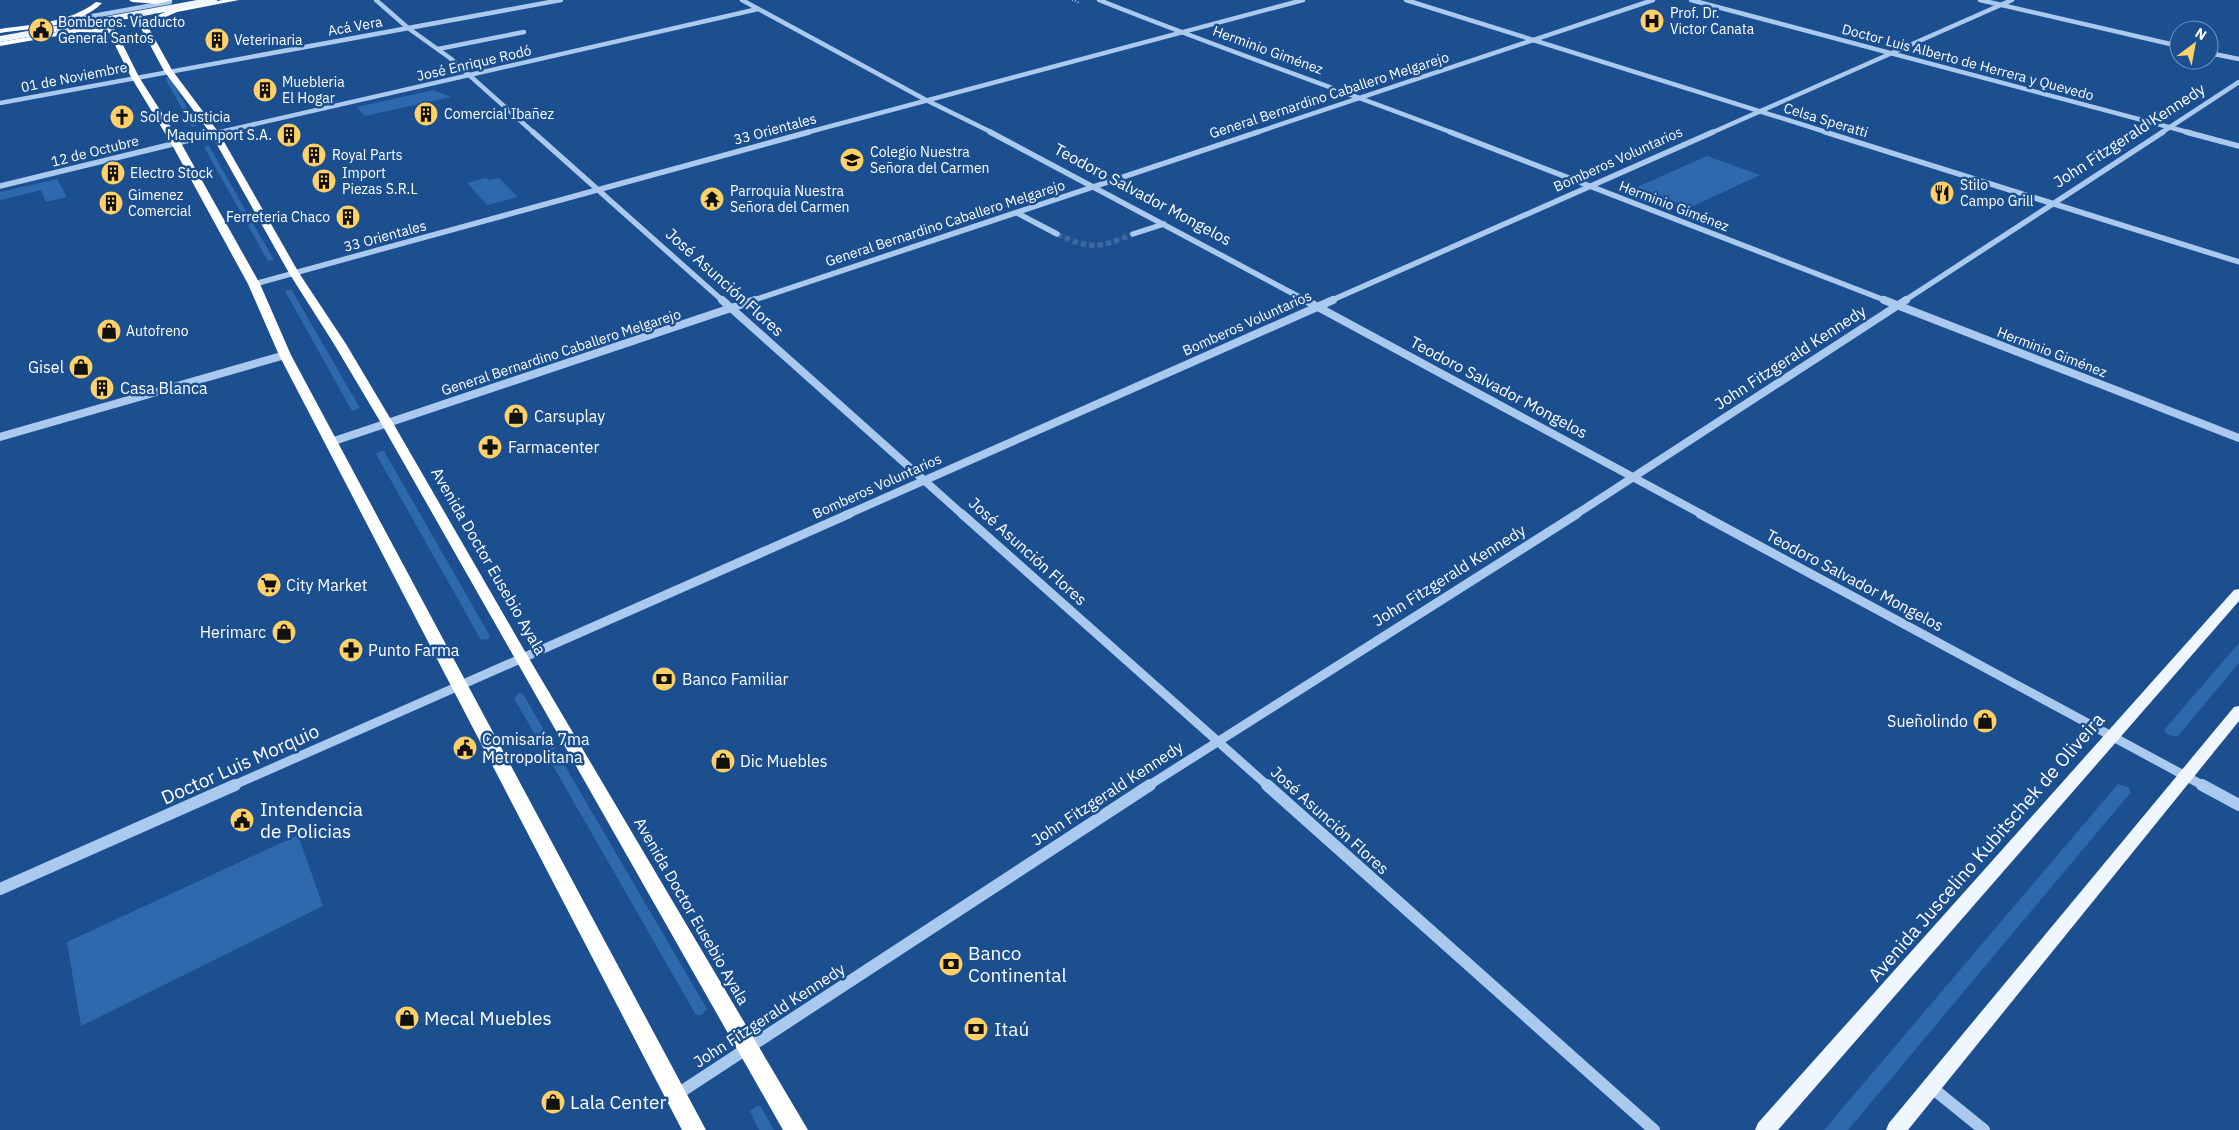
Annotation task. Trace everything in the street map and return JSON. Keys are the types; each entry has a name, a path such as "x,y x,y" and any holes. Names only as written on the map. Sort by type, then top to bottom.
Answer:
{"highway":[{"path":"143,25 151,18 167,13 236,0"},
{"path":"132,3 170,1"},
{"path":"0,33 76,17 91,10 97,2"},
{"path":"97,2 102,14"},
{"name":"Avenida Doctor Eusebio Ayala","path":"139,17 168,71 215,134 294,273 340,344 387,423 521,658 796,1130"},
{"path":"107,23 135,76 176,143 254,284 284,354 694,1130"},
{"path":"0,44 80,30 112,31"}],"main road":[{"path":"0,33 192,0"},
{"path":"0,39 214,0"},
{"name":"Avenida Juscelino Kubitschek de Oliveira","path":"1765,1130 2239,593"},
{"path":"1896,1130 2239,711"}],"street":[{"name":"José Asunción Flores","path":"376,0 469,76 1654,1130"},
{"name":"Acá Vera","path":"153,74 561,0"},
{"name":"Teodoro Salvador Mongelos","path":"742,0 926,100 1095,186 2239,805"},
{"name":"Herminio Giménez","path":"1099,0 1361,98 2239,438"},
{"name":"33 Orientales","path":"254,284 926,100 1303,0"},
{"name":"Celsa Speratti","path":"1406,0 2239,262"},
{"name":"General Bernardino Caballero Melgarejo","path":"331,442 1653,0"},
{"name":"Doctor Luis Alberto de Herrera y Quevedo","path":"1691,0 2239,146"},
{"path":"1980,0 2169,44"},
{"name":"Bomberos Voluntarios","path":"494,670 2012,0"},
{"path":"62,22 170,1"},
{"name":"José Enrique Rodó","path":"195,138 758,9"},
{"path":"438,49 524,32"},
{"path":"2219,54 2239,59"},
{"name":"01 de Noviembre","path":"0,104 135,76 153,74"},
{"name":"John Fitzgerald Kennedy","path":"676,1095 1217,741 1634,478 2239,82"},
{"name":"12 de Octubre","path":"0,186 195,138"},
{"path":"1017,213 1057,234"},
{"path":"1133,234 1164,224"},
{"path":"0,437 284,354"},
{"name":"Doctor Luis Morquio","path":"0,889 494,670"},
{"path":"1931,1087 1984,1130"}],"shaded area":[{"path":"170,77 197,126 192,127 165,78"},
{"path":"433,90 451,97 365,116 357,107"},
{"path":"209,146 274,260 268,261 204,147"},
{"path":"1707,156 1760,175 1689,208 1635,188"},
{"path":"486,178 489,180 499,178 518,197 487,205 467,183"},
{"path":"57,179 67,197 46,202 41,190 0,200 0,192"},
{"path":"291,289 360,408 352,411 285,291"},
{"path":"384,451 490,636 488,639 481,640 376,454"},
{"path":"2239,643 2239,663 2177,737 2167,734 2164,730"},
{"path":"519,693 523,694 707,1009 702,1015 696,1015 514,698"},
{"path":"2118,784 2128,787 2131,792 1848,1130 1824,1130"},
{"path":"298,835 323,906 81,1026 67,942"},
{"path":"758,1105 774,1130 759,1130 750,1111"}],"tunnel":[{"path":"1057,234 1087,245 1112,242 1133,234"}],"place":[{"name":"Prof. Dr. Victor Canata","path":"1652,21"},
{"name":"Bomberos. Viaducto General Santos","path":"41,30"},
{"name":"Veterinaria","path":"217,40"},
{"name":"Muebleria El Hogar","path":"265,90"},
{"name":"Comercial Ibañez","path":"426,114"},
{"name":"Sol de Justicia","path":"122,117"},
{"name":"Maquimport S.A.","path":"289,135"},
{"name":"Royal Parts","path":"314,155"},
{"name":"Colegio Nuestra Señora del Carmen","path":"852,160"},
{"name":"Electro Stock","path":"113,173"},
{"name":"Import Piezas S.R.L","path":"324,181"},
{"name":"Stilo Campo Grill","path":"1942,193"},
{"name":"Parroquia Nuestra Señora del Carmen","path":"712,199"},
{"name":"Gimenez Comercial","path":"111,203"},
{"name":"Ferreteria Chaco","path":"348,217"},
{"name":"Autofreno","path":"109,331"},
{"name":"Gisel","path":"81,367"},
{"name":"Casa Blanca","path":"102,388"},
{"name":"Carsuplay","path":"516,416"},
{"name":"Farmacenter","path":"490,447"},
{"name":"City Market","path":"269,585"},
{"name":"Herimarc","path":"284,632"},
{"name":"Punto Farma","path":"351,650"},
{"name":"Banco Familiar","path":"664,679"},
{"name":"Sueñolindo","path":"1985,721"},
{"name":"Comisaría 7ma Metropolitana","path":"465,748"},
{"name":"Dic Muebles","path":"723,761"},
{"name":"Intendencia de Policias","path":"242,820"},
{"name":"Banco Continental","path":"951,964"},
{"name":"Mecal Muebles","path":"407,1018"},
{"name":"Itaú","path":"976,1029"},
{"name":"Lala Center","path":"553,1102"}]}
